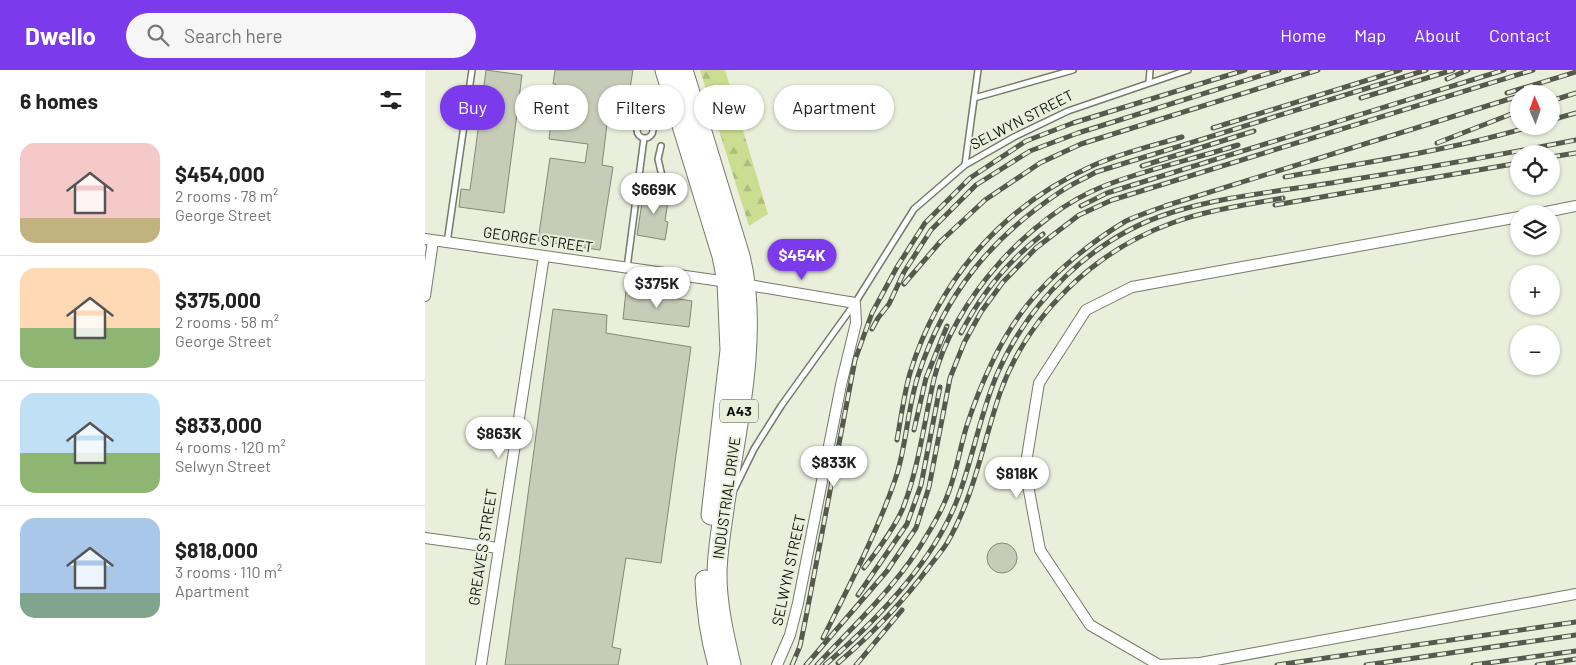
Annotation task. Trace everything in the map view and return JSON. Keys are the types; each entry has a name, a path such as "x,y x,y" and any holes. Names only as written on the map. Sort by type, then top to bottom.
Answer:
{"highway":[{"name":"INDUSTRIAL DRIVE","path":"665,70 722,256 736,283 747,344 742,395 724,510 717,574 720,616 731,665"},
{"name":"INDUSTRIAL DRIVE","path":"683,70 740,256 705,572 707,614 718,665"}],"street":[{"path":"1560,209 1576,206"},
{"path":"1510,219 1132,287 1086,310 1039,383 1025,468 1039,550 1091,625 1159,665 1200,663 1576,594"},
{"name":"GEORGE STREET","path":"429,240 736,283 855,303"},
{"path":"425,296 429,240"},
{"name":"GREAVES STREET","path":"481,665 544,256"},
{"name":"SELWYN STREET","path":"777,665 790,636 798,603 841,385 856,323 855,303"},
{"path":"425,538 498,548"}],"lane":[{"path":"447,242 472,70"},
{"path":"965,166 978,70"},
{"path":"974,98 1073,70"},
{"path":"1149,82 1150,70"},
{"name":"SELWYN STREET","path":"855,303 914,209 965,166 1014,137 1068,111 1188,70"},
{"path":"627,268 645,138"},
{"path":"661,146 658,159 662,176 671,183"},
{"path":"724,510 754,449 781,406 855,303"}],"green space":[{"path":"700,70 725,70 729,85 705,85"},
{"path":"719,130 743,130 768,214 749,226"}],"building":[{"path":"486,70 522,75 521,85 515,85 515,129 504,213 459,207 461,189 470,190 478,130 505,130 505,85 484,85"},
{"path":"555,70 633,70 630,85 598,85 598,130 606,130 602,165 613,167 600,250 538,241 550,158 585,163 588,144 549,139 550,130 588,130 588,85 553,84"},
{"path":"644,190 669,194 665,221 668,222 665,240 637,235"},
{"path":"626,291 692,301 689,327 623,319"},
{"path":"553,309 607,315 606,333 691,347 661,563 626,558 612,647 621,649 618,665 505,665"},
{"path":"1002,543 1013,547 1017,558 1013,569 1002,573 991,569 987,558 991,547"}],"railway":[{"path":"792,665 800,646 806,617 855,360 872,313 897,267 925,223 970,178 1026,141 1073,123 1245,70"},
{"path":"872,329 889,304 904,272 931,230 976,185 1030,151 1078,133 1279,70"},
{"path":"904,284 941,241 985,200 1040,163 1081,144 1318,70"},
{"path":"1213,128 1400,70"},
{"path":"823,638 871,540 888,500 899,467 915,386 930,344 942,318 973,270 1013,229 1064,189 1096,172 1426,70"},
{"path":"1361,98 1453,70"},
{"path":"1447,79 1468,70"},
{"path":"1081,206 1107,193 1504,70"},
{"path":"806,665 887,571 916,528 929,487 950,378 964,343 981,312 1003,282 1036,248 1079,215 1112,200 1533,70"},
{"path":"1507,93 1576,72"},
{"path":"1560,98 1576,93"},
{"path":"817,665 876,603 916,553 947,497 972,409 1000,347 1028,304 1074,258 1113,229 1145,213 1510,99"},
{"path":"1560,117 1576,113"},
{"path":"1437,143 1510,115"},
{"path":"1142,166 1254,131"},
{"path":"1285,177 1441,149 1510,132"},
{"path":"897,440 908,381 922,339 938,307 957,277 979,249 1003,224 1030,202 1060,183 1103,161 1182,137"},
{"path":"825,665 885,608 904,586 937,540 960,492 992,387 1011,345 1046,296 1091,255 1116,238 1142,224 1191,207 1234,198 1401,172 1576,140"},
{"path":"864,568 880,547 899,516 909,492 934,379 944,350 958,320 998,264 1049,217 1076,199 1120,180 1238,145"},
{"path":"1560,156 1576,153"},
{"path":"1275,205 1510,165"},
{"path":"838,663 863,641 897,606 947,543 971,489 1000,393 1012,364 1046,312 1067,289 1116,250 1143,235 1185,218 1283,198"},
{"path":"961,333 977,305 996,279 1018,255 1043,234"},
{"path":"914,430 926,378 947,326"},
{"path":"858,595 907,524 921,485 940,387"},
{"path":"856,665 902,610"},
{"path":"1277,665 1576,622"},
{"path":"1366,665 1576,635"},
{"path":"1473,665 1576,651"},
{"path":"1537,665 1576,659"}]}
